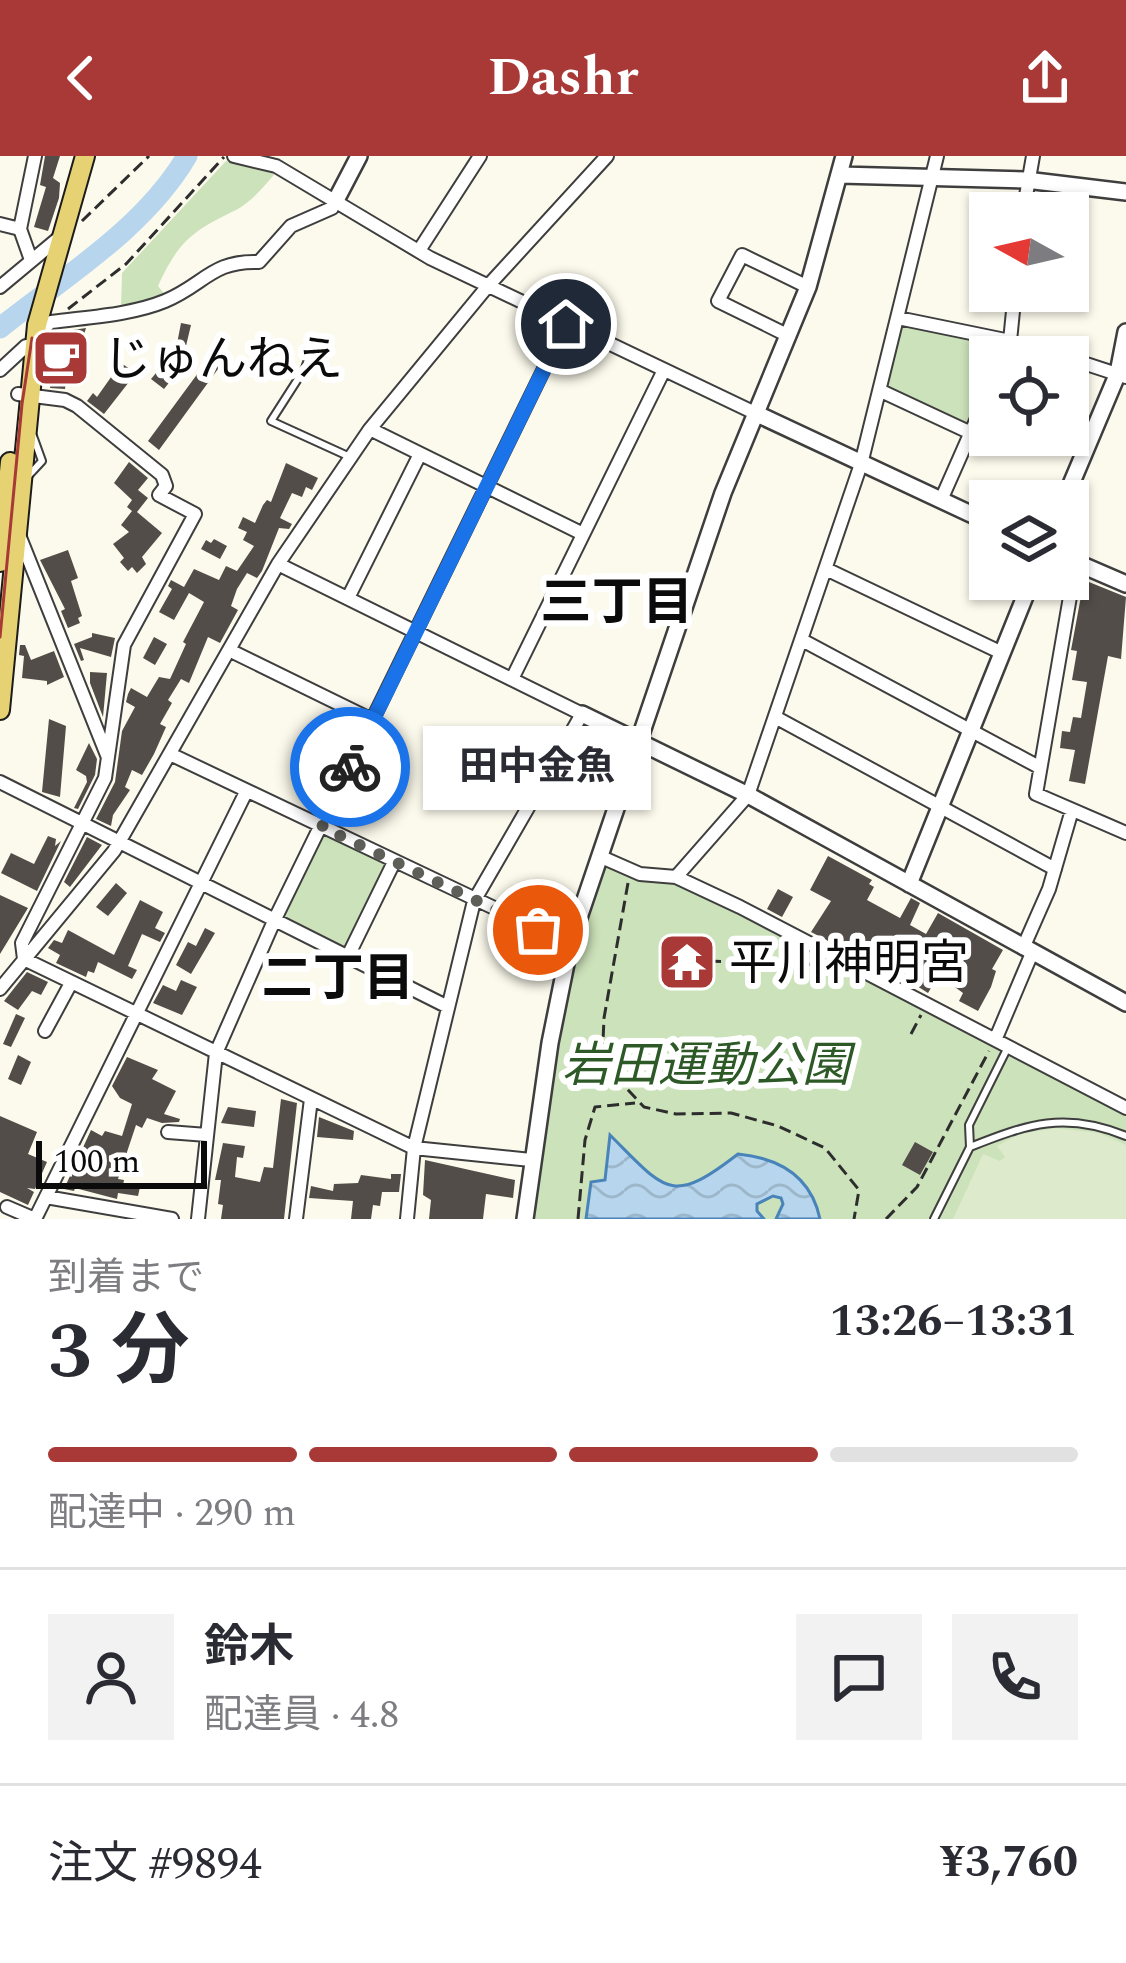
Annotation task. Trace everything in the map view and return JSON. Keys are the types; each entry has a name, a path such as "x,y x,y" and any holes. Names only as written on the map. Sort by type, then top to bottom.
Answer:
{"main road":[{"path":"0,562 2,501 38,331 85,156"},
{"path":"0,710 24,401"}],"street":[{"path":"31,260 20,229 35,156"},
{"path":"230,156 278,161 335,202 487,287 969,513"},
{"path":"0,370 38,331 143,308 167,300 216,267 241,260 259,262 291,226 332,208 358,156"},
{"path":"420,249 480,156"},
{"path":"0,989 119,843 278,564 370,429 487,287 607,156"},
{"path":"525,1219 531,1160 570,944 723,493 808,287 844,156"},
{"path":"676,877 748,795 861,464 938,156"},
{"path":"1025,192 1033,156"},
{"path":"840,175 1026,180 1126,192"},
{"path":"0,224 20,229"},
{"path":"0,287 60,241"},
{"path":"789,336 718,301 742,255 808,287"},
{"path":"898,318 986,336"},
{"path":"198,1219 216,1053 274,921 566,324"},
{"path":"1074,480 1122,375 1126,332"},
{"path":"1089,365 1122,375"},
{"path":"512,680 664,370"},
{"path":"881,391 969,432"},
{"path":"24,401 64,400 77,406 162,476 166,486 159,495 195,514 124,644 109,761 22,943 24,959"},
{"path":"370,429 583,534"},
{"path":"941,500 969,437"},
{"path":"348,598 420,454"},
{"path":"2,501 109,761"},
{"path":"278,564 748,795 1126,1004"},
{"path":"1089,568 1126,584"},
{"path":"826,569 1002,653"},
{"path":"909,884 1023,600"},
{"path":"1066,600 1036,794 1126,833"},
{"path":"802,640 1039,767"},
{"path":"229,650 372,720"},
{"path":"406,1219 415,1148 474,901 582,714"},
{"path":"775,717 1055,869"},
{"path":"170,754 570,944"},
{"path":"0,782 448,1007"},
{"path":"7,1207 35,1219 246,792"},
{"path":"995,1038 1072,810"},
{"path":"599,856 630,870 676,877 848,961 1126,1108"},
{"path":"347,958 394,862"},
{"path":"24,959 415,1148 531,1160"},
{"path":"45,1031 70,983"},
{"path":"296,1219 311,1099"},
{"path":"168,1132 207,1135"},
{"path":"46,1197 172,1219"}],"lane":[{"path":"315,340 305,368 271,421 350,457"},
{"path":"934,1219 970,1148 969,1125 1009,1046"},
{"path":"970,1148 1011,1130 1050,1122 1097,1126 1126,1136"}],"path":[{"path":"79,222 149,156"},
{"path":"38,331 127,264 230,156"},
{"path":"630,870 603,1041 615,1076 638,1102 661,1112 731,1113 778,1126 825,1148 859,1190 854,1219"},
{"path":"709,961 840,966 848,961"},
{"path":"911,1034 927,1003"},
{"path":"886,1219 916,1187 995,1038"},
{"path":"578,1219 585,1140 595,1107 638,1102"},
{"path":"894,1219 895,1210"}],"green space":[{"path":"226,161 277,171 248,202 198,231 181,247 158,286 167,297 121,307 122,273"},
{"path":"902,323 969,339 969,426 887,388"},
{"path":"331,833 394,862 347,958 281,924 279,914 318,835"},
{"name":"岩田運動公園","path":"599,856 639,874 676,877 1126,1108 1126,1219 525,1219 550,1043"},
{"path":"1056,1128 1099,1133 1126,1145 1126,1219 953,1219 983,1154 1000,1161 1005,1157 997,1146 1019,1134"}],"water":[{"path":"610,1135 644,1169 670,1185 698,1181 738,1154 779,1165 809,1191 820,1219 776,1219 783,1204 773,1196 757,1204 764,1219 586,1219 591,1182 605,1180"}],"building":[{"path":"45,156 60,156 53,178 60,183 59,198 48,231 34,227 46,187 40,185"},
{"path":"181,323 191,325 185,350 191,355 164,389 151,379 176,349"},
{"path":"86,328 79,351 64,349 66,331"},
{"path":"55,350 70,352 65,389 50,388"},
{"path":"215,350 226,358 159,450 148,441"},
{"path":"121,363 136,373 104,414 87,401 93,393 97,397"},
{"path":"129,462 148,478 138,490 148,498 137,512 162,533 142,557 146,564 137,573 120,562 124,558 113,544 129,532 121,525 132,511 127,507 132,500 114,483"},
{"path":"286,463 318,478 312,490 306,487 302,497 292,493 280,518 292,524 289,529 279,528 257,578 247,573 237,589 231,606 238,610 220,643 208,637 189,683 181,679 168,700 172,703 160,724 166,727 154,754 142,775 132,770 125,787 130,790 111,826 96,819 115,782 122,731 135,707 126,702 128,694 131,688 147,697 159,677 170,679 204,602 189,593 174,620 159,612 172,589 168,586 171,580 184,587 194,569 219,580 226,566 237,571 254,546 243,540 247,532 238,528 243,517 255,523 263,505 271,502"},
{"path":"206,540 227,546 220,559 201,549"},
{"path":"68,550 78,578 71,581 82,616 80,623 68,628 61,611 65,609 40,560"},
{"path":"1089,582 1126,597 1121,659 1108,656 1085,784 1069,781 1075,750 1060,748 1062,731 1070,732 1073,717 1081,718 1087,682 1072,680 1077,651 1071,650 1080,600 1089,600"},
{"path":"92,633 115,638 111,657 80,648 81,661 74,644"},
{"path":"154,637 167,644 155,665 143,658"},
{"path":"20,645 25,645 31,660 54,651 64,677 47,685 47,681 22,678"},
{"path":"90,672 107,673 103,717 90,683"},
{"path":"49,719 66,726 60,797 42,792"},
{"path":"89,743 97,759 95,775 78,809 74,808 87,782 76,770"},
{"path":"48,836 56,839 55,846 61,841 37,891 1,873 11,853 34,864"},
{"path":"87,837 102,845 70,887 64,882"},
{"path":"828,856 872,880 869,884 874,887 867,900 900,918 911,898 920,903 910,925 926,934 938,913 1003,950 978,1011 959,1001 963,993 944,979 937,978 928,993 890,969 811,932 831,901 810,890"},
{"path":"116,883 127,893 108,916 96,907"},
{"path":"778,889 793,897 782,917 767,909"},
{"path":"0,895 28,908 0,954"},
{"path":"140,900 163,912 155,928 165,933 160,942 142,934 128,966 137,970 132,979 98,962 94,973 88,971 86,977 56,963 60,955 48,948 54,940 62,943 68,930 114,955"},
{"path":"205,928 215,933 191,974 176,965 188,942 196,946"},
{"name":"平川神明宮","path":"669,954 707,956 705,974 667,970"},
{"path":"27,972 48,982 41,995 32,991 18,1010 4,1001"},
{"path":"181,980 197,987 182,1015 153,1003 163,985 176,991"},
{"path":"16,1014 25,1018 11,1047 3,1044"},
{"path":"18,1055 31,1062 21,1085 8,1079"},
{"path":"127,1057 158,1070 152,1079 176,1091 164,1114 179,1122 147,1118 142,1128 136,1125 118,1179 124,1180 123,1185 140,1187 138,1196 118,1193 117,1199 64,1189 91,1130 102,1136 105,1131 122,1136 132,1104 112,1086"},
{"path":"281,1099 297,1103 284,1219 221,1219 221,1180 215,1180 223,1143 245,1146 243,1158 237,1157 235,1177 260,1182 264,1167 273,1168"},
{"path":"228,1107 256,1111 254,1127 221,1123"},
{"path":"0,1116 37,1132 28,1154 47,1162 35,1189 27,1188 34,1192 28,1205 0,1192"},
{"path":"319,1117 354,1131 353,1140 317,1137"},
{"path":"915,1142 933,1152 920,1175 902,1165"},
{"path":"425,1160 515,1180 513,1198 486,1194 483,1219 429,1219 431,1200 423,1195"},
{"path":"391,1174 401,1174 399,1192 382,1192 371,1219 351,1219 353,1201 309,1198 311,1186 333,1191 334,1184 358,1183 361,1175 391,1179"}],"waterway":[{"path":"0,328 126,229 187,156"}],"tram line":[{"path":"0,637 32,338"}],"way so far":[{"path":"350,767 322,827 538,930"}],"place":[{"name":"じゅんねえ","path":"61,358"},
{"name":"田中金魚","path":"538,930"},
{"name":"平川神明宮","path":"687,962"}],"district":[{"name":"三丁目","path":"617,601"},
{"name":"二丁目","path":"338,977"}],"route":[{"path":"350,767 566,324"}]}
